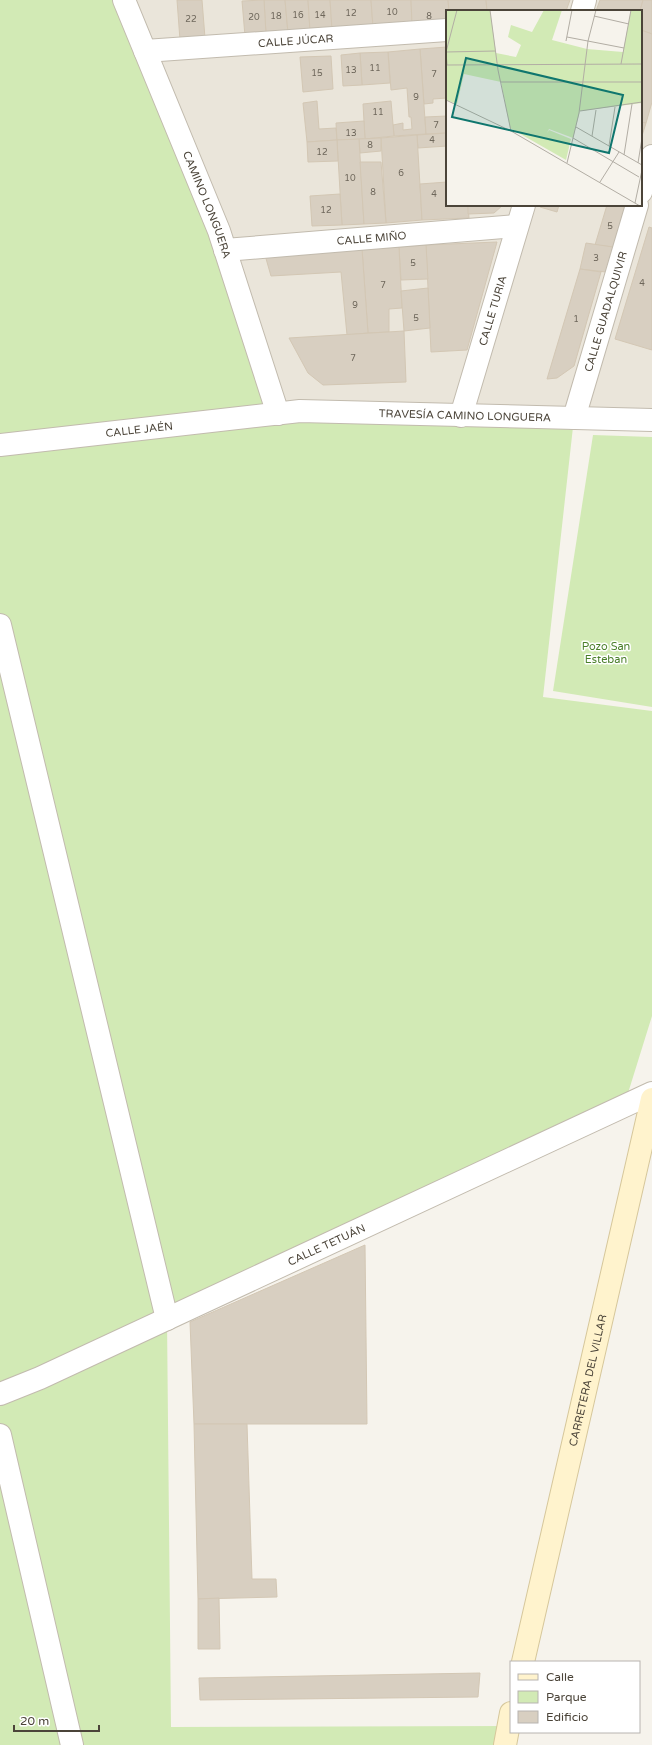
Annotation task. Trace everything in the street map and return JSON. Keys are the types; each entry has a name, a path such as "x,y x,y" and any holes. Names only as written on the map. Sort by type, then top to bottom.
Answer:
{"street":[{"name":"CAMINO LONGUERA","path":"124,0 219,231 278,414"},
{"path":"582,10 585,0"},
{"name":"CALLE JÚCAR","path":"145,51 446,30"},
{"path":"642,189 652,156"},
{"name":"CALLE TURIA","path":"461,416 524,206"},
{"name":"CALLE GUADALQUIVIR","path":"574,418 637,206"},
{"name":"CALLE MIÑO","path":"225,250 518,226"},
{"name":"TRAVESÍA CAMINO LONGUERA","path":"278,414 300,411 652,420"},
{"name":"CALLE JAÉN","path":"0,445 278,414"},
{"path":"0,625 167,1319"},
{"name":"CALLE TETUÁN","path":"0,1394 40,1378 652,1093"},
{"name":"CARRETERA DEL VILLAR","path":"523,1661 652,1099"},
{"path":"0,1435 72,1745"},
{"path":"505,1745 510,1719"}],"shaded area":[{"path":"122,0 652,0 652,422 278,414"}],"green space":[{"path":"0,0 122,0 278,414 574,418 543,697 652,711 652,1016 624,1106 167,1319 171,1727 508,1726 505,1745 0,1745"},
{"name":"Pozo San Esteban","path":"593,435 652,437 652,707 553,691"}],"building":[{"path":"177,0 202,0 205,38 180,40"},
{"path":"264,0 285,0 288,33 266,34"},
{"path":"264,0 266,34 245,36 242,1"},
{"path":"285,0 308,0 310,31 288,33"},
{"path":"308,0 330,0 332,29 310,31"},
{"path":"330,0 371,0 373,27 332,29"},
{"path":"371,0 411,0 412,24 373,27"},
{"path":"411,0 448,0 449,10 446,10 446,22 412,24"},
{"path":"448,0 486,0 487,10 449,10"},
{"path":"486,0 570,0 566,10 487,10"},
{"path":"600,0 643,0 640,10 596,10"},
{"path":"643,0 652,0 652,34 642,30 642,10 640,10"},
{"path":"642,30 652,34 652,102 646,123 642,122"},
{"path":"446,47 446,98 433,99 433,103 424,104 420,49"},
{"path":"420,49 426,134 394,136 393,125 403,123 403,130 412,129 411,117 409,117 407,88 391,90 388,52"},
{"path":"388,52 390,83 362,85 360,53"},
{"path":"360,53 362,85 343,86 341,55"},
{"path":"331,56 333,89 303,92 300,57"},
{"path":"317,101 319,129 336,128 337,140 307,142 303,103"},
{"path":"391,101 394,136 365,139 363,104"},
{"path":"446,116 446,133 426,134 425,117"},
{"path":"364,121 365,139 337,140 336,123"},
{"path":"642,122 646,123 642,136"},
{"path":"446,133 446,146 418,148 417,135"},
{"path":"417,135 422,220 386,223 381,138"},
{"path":"381,138 381,151 360,153 359,139"},
{"path":"359,139 364,224 342,225 337,140"},
{"path":"337,140 338,161 308,162 307,142"},
{"path":"360,162 381,162 386,223 364,224"},
{"path":"446,182 446,206 468,206 469,218 422,220 420,184"},
{"path":"340,194 342,225 312,226 310,196"},
{"path":"468,206 502,206 494,213 468,214"},
{"path":"540,206 559,206 557,212"},
{"path":"607,206 625,207 613,247 595,245"},
{"path":"649,227 652,228 652,350 615,339"},
{"path":"497,242 467,350 431,352 426,245"},
{"path":"586,243 613,247 606,272 580,269"},
{"path":"426,245 428,279 401,280 399,247"},
{"path":"399,247 402,308 389,309 389,332 368,333 362,249"},
{"path":"362,249 368,333 347,335 341,272 271,276 265,255"},
{"path":"580,269 601,272 574,366 557,378 547,379"},
{"path":"428,288 430,328 404,331 401,291"},
{"path":"404,331 406,382 323,385 308,373 289,338"},
{"path":"365,1245 367,1424 194,1424 190,1322"},
{"path":"194,1424 247,1424 252,1579 276,1579 277,1597 198,1599"},
{"path":"219,1598 220,1649 198,1649 198,1599"},
{"path":"480,1673 478,1697 200,1700 199,1678"}]}
